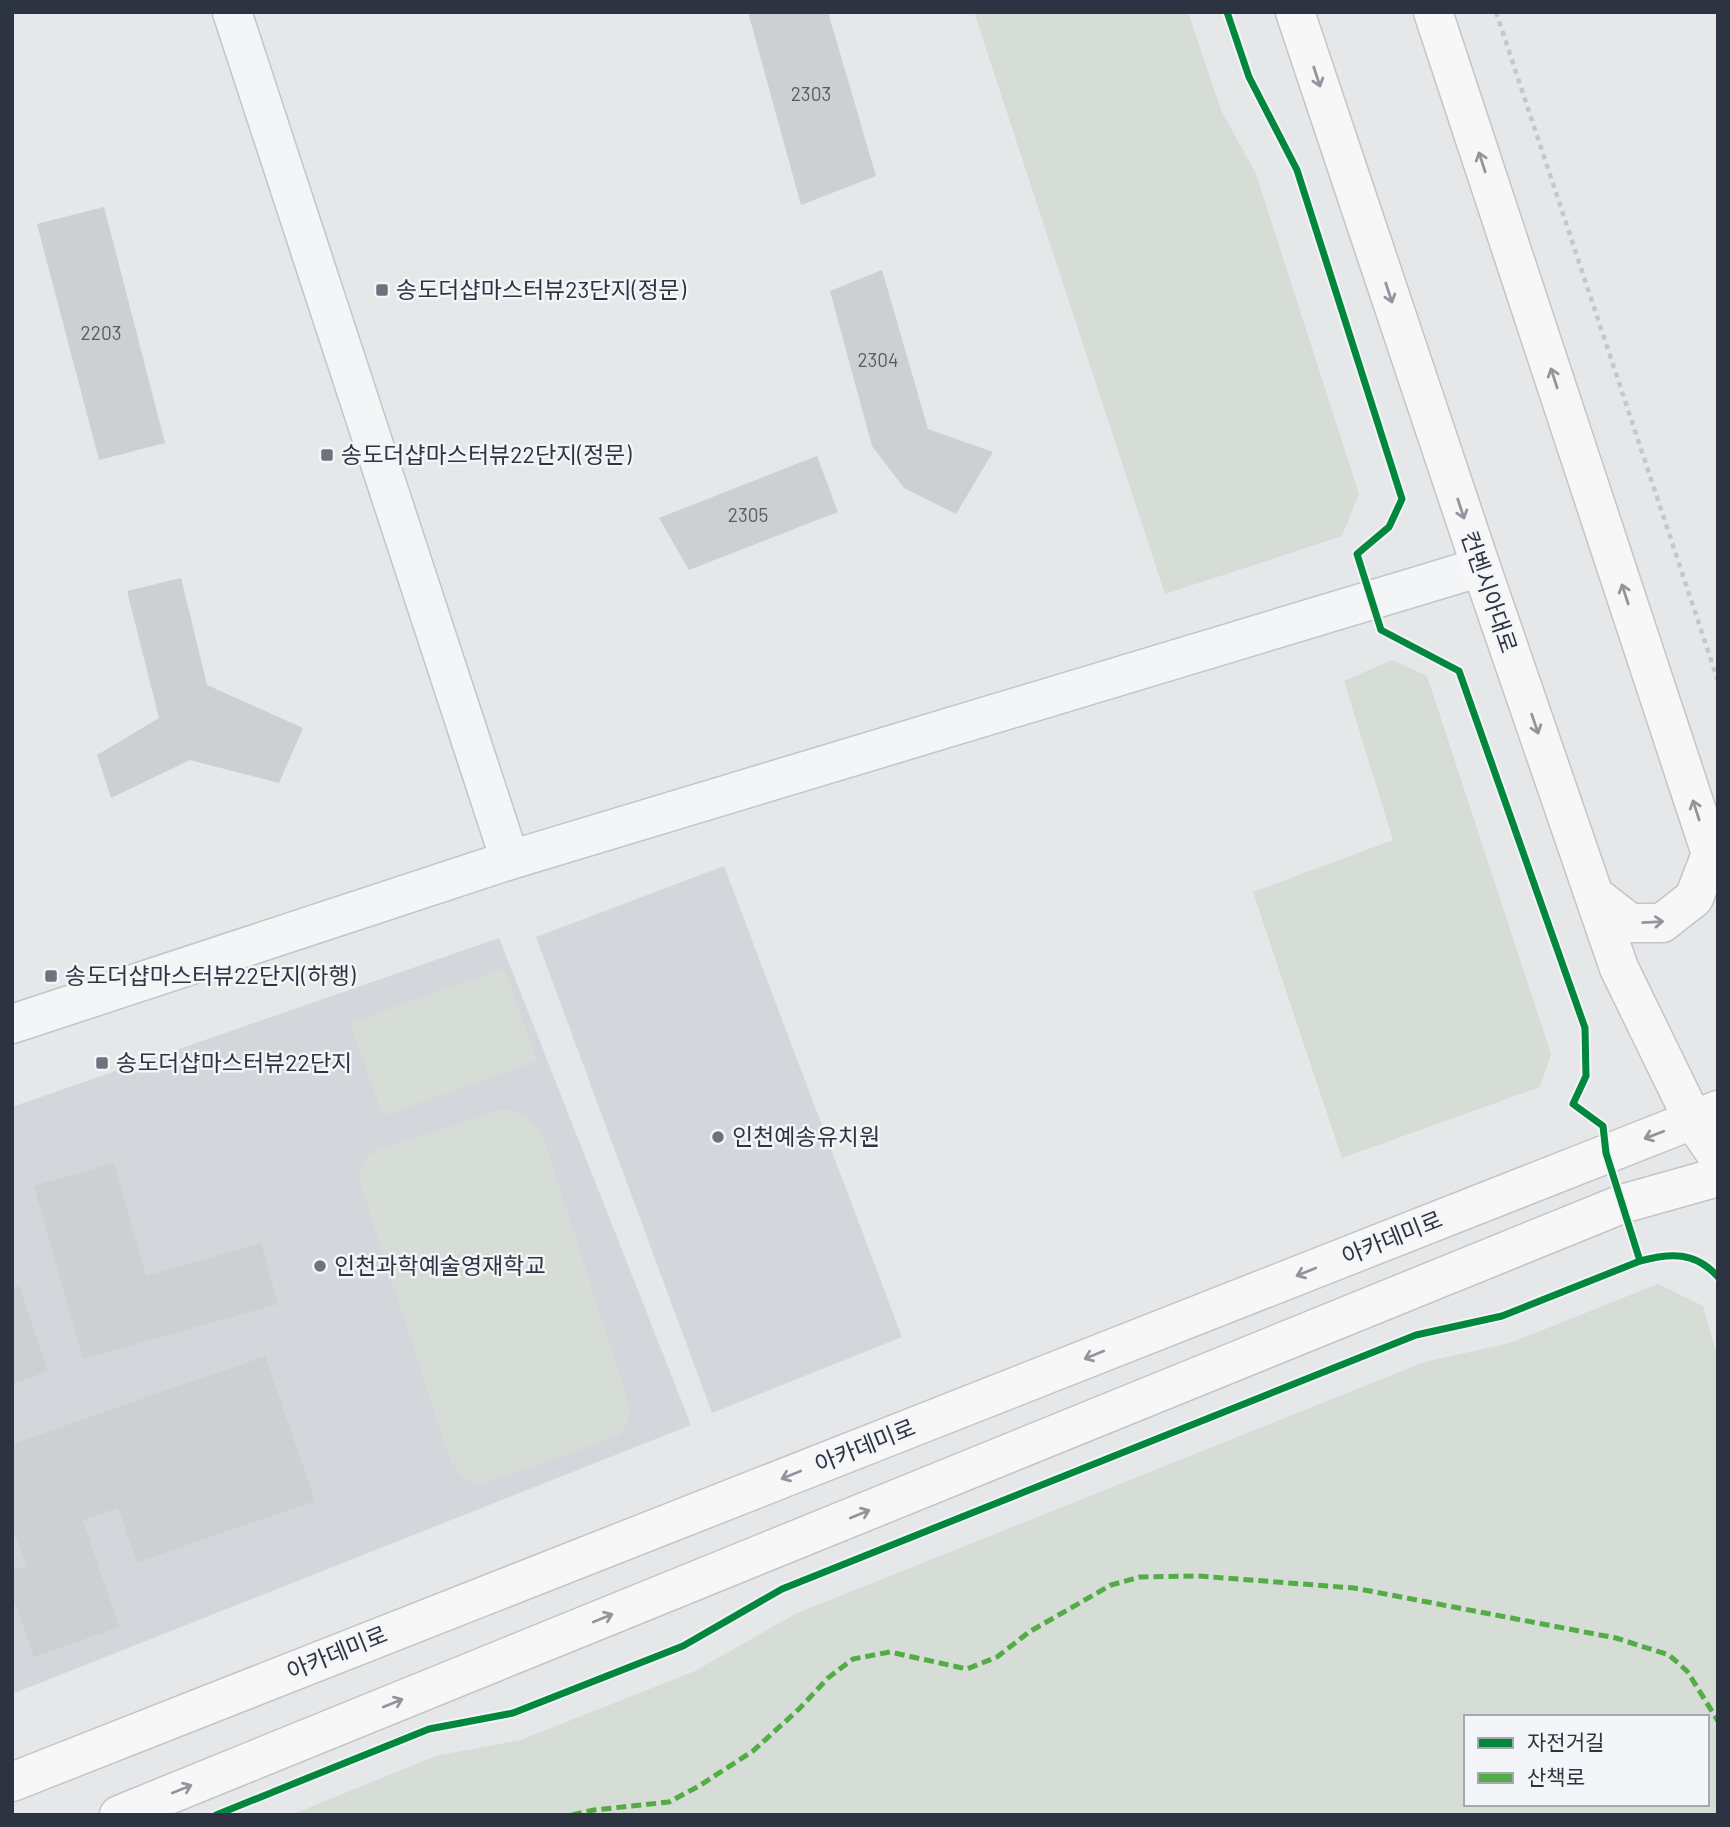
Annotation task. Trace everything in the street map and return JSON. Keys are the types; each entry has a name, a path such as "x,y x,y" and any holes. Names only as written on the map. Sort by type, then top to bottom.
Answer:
{"main road":[{"name":"컨벤시아대로","path":"1296,12 1480,567 1619,968 1705,1115 1718,1157"},
{"path":"1433,12 1714,864 1694,898 1662,923 1630,923 1594,895"},
{"name":"아카데미로","path":"12,1782 1705,1115"},
{"path":"118,1815 1622,1204 1718,1177"}],"street":[{"path":"232,12 510,860"},
{"path":"12,1024 510,860 1480,567"}],"path":[{"path":"1496,12 1718,681"}],"shaded area":[{"path":"974,12 1188,12 1221,110 1256,174 1359,494 1342,536 1165,594"},
{"path":"1392,660 1427,676 1551,1054 1540,1087 1342,1158 1253,892 1393,840 1344,681"},
{"name":"인천예송유치원","path":"724,866 902,1337 712,1413 536,937"},
{"name":"인천과학예술영재학교","path":"499,938 691,1425 12,1694 12,1107"},
{"path":"504,968 537,1061 383,1116 350,1023"},
{"path":"503,1109 525,1117 542,1133 630,1407 627,1423 618,1436 480,1485 464,1478 451,1463 358,1177 367,1157 375,1151"},
{"path":"1658,1284 1703,1306 1718,1359 1718,1815 291,1815 436,1756 521,1740 695,1671 795,1614 1424,1362 1510,1343"}],"building":[{"path":"748,12 828,12 876,176 801,205"},
{"path":"104,207 165,443 99,460 37,224"},
{"path":"882,270 928,429 993,452 956,514 904,488 872,446 830,291"},
{"path":"817,456 838,512 689,570 659,518"},
{"path":"181,578 207,685 303,728 279,783 190,760 111,798 97,755 159,718 127,591"},
{"path":"114,1163 146,1276 261,1243 278,1304 83,1359 34,1186"},
{"path":"19,1286 48,1371 12,1384 12,1288"},
{"path":"265,1356 315,1501 137,1562 118,1508 83,1520 119,1627 34,1657 12,1594 12,1571 26,1566 15,1533 12,1534 12,1444"}],"marked path":[{"path":"572,1815 669,1802 699,1786 753,1751 828,1678 853,1659 890,1652 967,1669 997,1657 1029,1632 1111,1585 1140,1577 1199,1576 1354,1588 1616,1638 1669,1655 1687,1671 1718,1721"}],"cycle path":[{"path":"1227,12 1249,77 1297,170 1402,499 1389,527 1357,554 1381,630 1459,671 1585,1028 1586,1076 1573,1104 1603,1126 1606,1153 1640,1261"},
{"path":"216,1815 429,1729 513,1713 683,1646 782,1589 1416,1335 1502,1316 1651,1258 1691,1258 1718,1277"}],"place":[{"name":"송도더샵마스터뷰23단지(정문)","path":"382,290"},
{"name":"송도더샵마스터뷰22단지(정문)","path":"327,455"},
{"name":"송도더샵마스터뷰22단지(하행)","path":"51,976"},
{"name":"송도더샵마스터뷰22단지","path":"102,1063"},
{"name":"인천예송유치원","path":"718,1137"},
{"name":"인천과학예술영재학교","path":"320,1266"}]}
